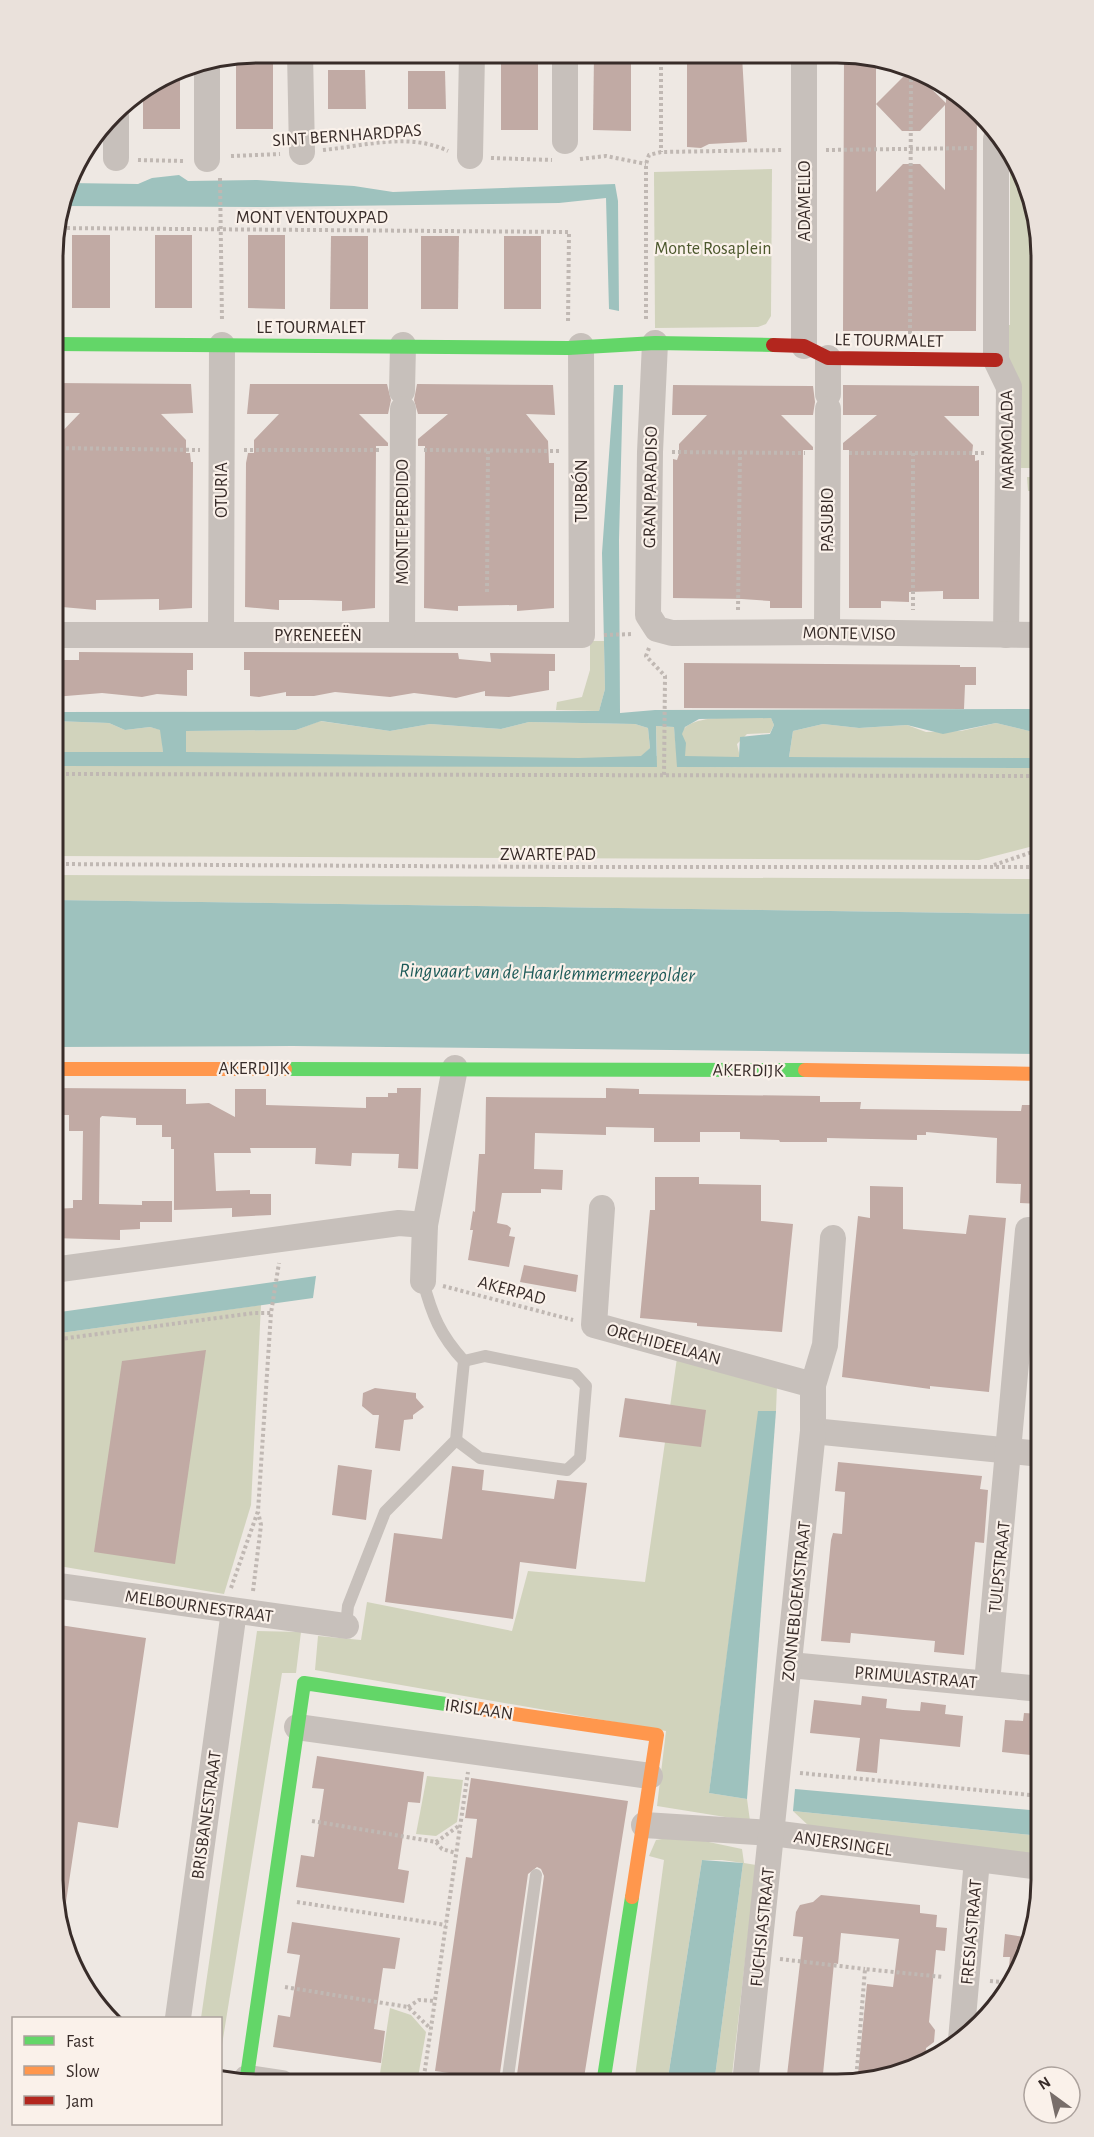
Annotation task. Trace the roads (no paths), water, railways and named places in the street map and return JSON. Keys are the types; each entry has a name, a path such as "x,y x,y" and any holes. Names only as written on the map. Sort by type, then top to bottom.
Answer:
{"street":[{"path":"300,63 302,152"},
{"path":"470,156 472,63"},
{"path":"563,154 566,63"},
{"name":"ADAMELLO","path":"804,63 804,346"},
{"path":"207,70 213,168"},
{"path":"116,124 116,158"},
{"name":"MARMOLADA","path":"996,146 996,360 1009,387 1006,635"},
{"name":"LE TOURMALET","path":"63,344 574,347 651,343 804,346 828,358 996,360"},
{"name":"GRAN PARADISO","path":"649,632 651,343"},
{"name":"OTURIA","path":"221,634 222,345"},
{"name":"MONTE PERDIDO","path":"402,635 403,345"},
{"name":"TURBÓN","path":"574,347 592,635"},
{"name":"PASUBIO","path":"827,632 828,358"},
{"name":"MONTE VISO","path":"649,632 1031,635"},
{"name":"PYRENEEËN","path":"63,635 592,635"},
{"path":"423,1281 426,1225 455,1068"},
{"name":"AKERDIJK","path":"63,1069 455,1068 1031,1074"},
{"name":"ORCHIDEELAAN","path":"602,1208 594,1325 813,1385"},
{"path":"63,1269 399,1223 426,1225"},
{"path":"1010,1451 1029,1230"},
{"path":"833,1238 825,1345 813,1385 813,1431 1031,1453"},
{"name":"ZONNEBLOEMSTRAAT","path":"778,1770 813,1431"},
{"name":"TULPSTRAAT","path":"987,1683 1010,1451"},
{"name":"MELBOURNESTRAAT","path":"63,1586 346,1626"},
{"name":"BRISBANESTRAAT","path":"178,2017 234,1611"},
{"name":"PRIMULASTRAAT","path":"790,1665 1031,1688"},
{"name":"IRISLAAN","path":"247,2073 304,1683 657,1735 605,2074"},
{"path":"297,1727 650,1776"},
{"name":"FUCHSIASTRAAT","path":"746,2074 778,1770"},
{"name":"ANJERSINGEL","path":"644,1825 772,1833 1031,1866"},
{"name":"FRESIASTRAAT","path":"962,2028 977,1860"}],"lane":[{"path":"346,1626 348,1606 385,1512 456,1440 464,1361 444,1338 430,1306 423,1281"},
{"path":"456,1440 480,1458 567,1470 580,1458 586,1386 575,1374 485,1356 464,1361"},
{"path":"508,2074 536,1875"}],"water":[{"path":"179,175 188,181 257,180 354,186 393,192 615,184 618,201 619,311 609,309 606,198 559,203 264,207 70,206 78,183 138,184 152,178"},
{"path":"614,385 623,385 619,540 620,713 655,710 1031,709 1031,732 996,723 943,734 907,725 859,728 823,724 793,731 789,757 1031,758 1031,768 677,767 674,727 656,726 657,767 63,766 63,752 163,752 160,730 150,727 125,730 109,723 63,721 63,712 599,711 605,689 602,553","holes":["771,718 774,725 770,734 740,737 739,757 685,756 686,743 682,734 685,727 699,719","321,721 390,731 430,724 501,729 529,722 635,724 648,728 650,748 641,756 579,758 186,752 186,731 296,730"]},
{"name":"Ringvaart van de Haarlemmermeerpolder","path":"63,900 1031,914 1031,1054 292,1046 63,1047"},
{"path":"316,1276 313,1298 63,1333 63,1312"},
{"path":"758,1411 776,1411 747,1799 709,1793"},
{"path":"795,1789 1031,1810 1031,1835 793,1811"},
{"path":"702,1860 743,1863 715,2074 669,2074"}],"park label":[{"name":"Monte Rosaplein","path":"713,248"}]}
